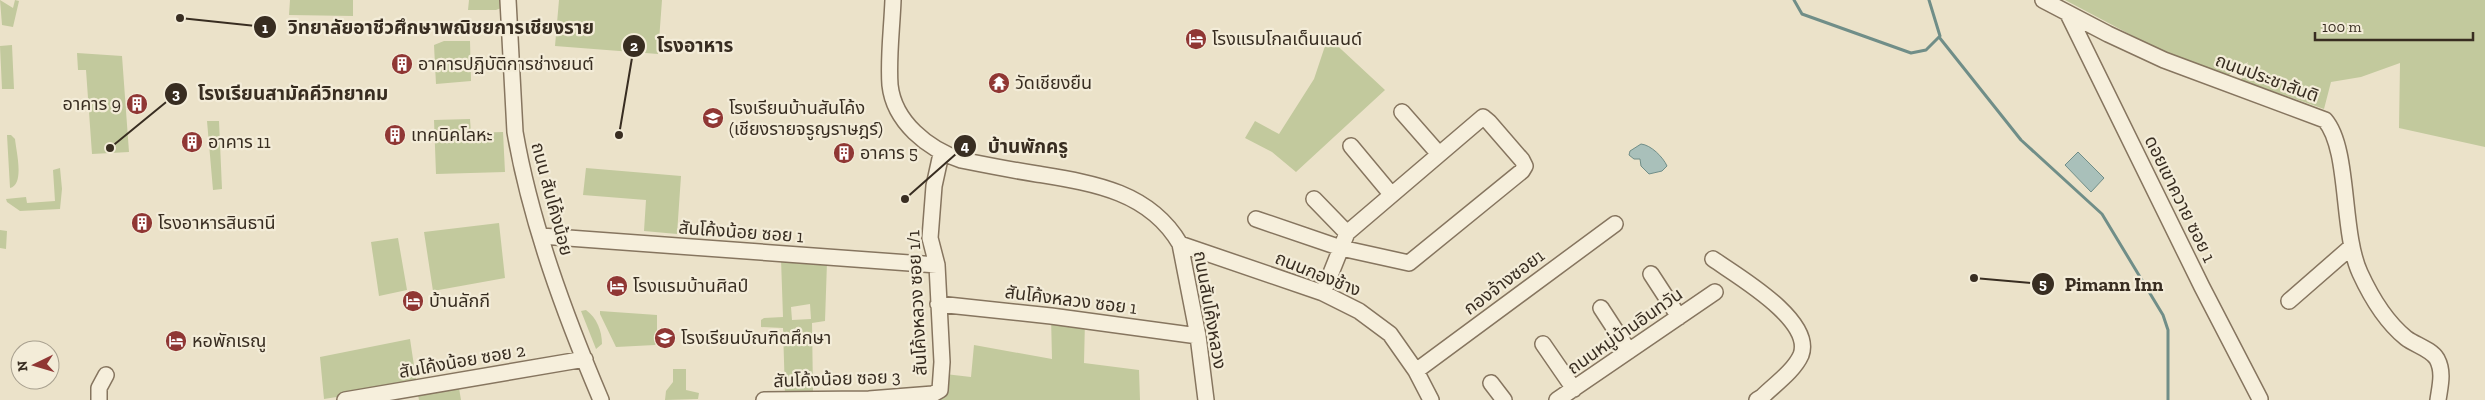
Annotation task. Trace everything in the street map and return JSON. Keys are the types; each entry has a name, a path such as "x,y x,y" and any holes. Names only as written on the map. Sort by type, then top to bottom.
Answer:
{"street":[{"name":"ถนน สันโค้งน้อย","path":"508,0 515,132 524,177 541,236 601,400"},
{"name":"ถนนสันโค้งหลวง","path":"892,0 890,86 895,104 906,122 916,133 941,154 999,168 1094,183 1125,194 1156,214 1174,233 1180,244 1198,336 1206,400"},
{"name":"ถนนประชาสันติ","path":"2042,0 2164,60 2325,120 2335,136 2351,247 2359,271 2377,306 2405,338 2436,357 2441,370 2438,400"},
{"name":"ดอยเขาควาย ซอย 1","path":"2068,14 2202,287 2260,399"},
{"path":"1402,112 1438,153"},
{"path":"1256,219 1341,248 1408,263 1522,171 1525,166 1496,129 1483,117 1438,153 1347,233 1341,248 1323,293"},
{"path":"1351,146 1391,194"},
{"name":"สันโค้งหลวง ซอย 1/1","path":"940,390 942,362 937,265 930,238 934,186 941,154"},
{"path":"1314,200 1347,233"},
{"name":"กองจ้างซอย1","path":"1416,371 1615,224"},
{"name":"สันโค้งน้อย ซอย 1","path":"541,236 937,265"},
{"name":"ถนนกองช้าง","path":"1180,244 1323,293 1359,311 1385,329 1416,371 1431,400"},
{"path":"2289,301 2351,247"},
{"path":"1713,259 1782,308 1796,327 1802,344 1802,353 1798,361 1757,400"},
{"path":"1651,274 1678,317"},
{"name":"ถนนหมู่บ้านอินทวัน","path":"1558,400 1715,292"},
{"name":"สันโค้งหลวง ซอย 1","path":"938,304 1051,316 1198,336"},
{"path":"1601,308 1629,351"},
{"path":"1544,344 1574,389"},
{"name":"สันโค้งน้อย ซอย 2","path":"345,400 585,359"},
{"path":"99,400 99,388 106,375"},
{"path":"1491,383 1504,400"},
{"name":"สันโค้งน้อย ซอย 3","path":"764,400 869,399 933,394 940,390"}],"green space":[{"path":"0,0 13,8 15,0 19,1 13,27 2,25"},
{"path":"290,0 353,0 353,16 289,15"},
{"path":"469,0 504,0 504,7 496,10 468,10"},
{"path":"559,0 662,0 658,54 555,46"},
{"path":"2065,0 2485,0 2485,147 2399,128 2400,63 2361,77 2331,82 2324,109 2241,80 2248,62 2227,76 2152,46"},
{"path":"1328,37 1385,90 1296,172 1272,152 1245,138 1255,121 1279,134 1314,79"},
{"path":"444,41 470,41 471,81 436,84 434,45"},
{"path":"12,45 14,89 2,89 0,46"},
{"path":"77,53 122,56 129,152 92,154 86,70 78,70"},
{"path":"470,119 471,133 503,132 505,172 436,174 434,120"},
{"path":"207,121 219,121 222,189 213,190"},
{"path":"7,135 11,135 15,139 18,166 17,180 15,185 10,188"},
{"path":"60,168 62,189 60,209 20,211 7,202 6,199 26,197 27,203 55,201 53,170"},
{"path":"586,168 681,176 677,234 644,231 646,200 583,195"},
{"path":"499,223 505,278 433,291 424,232"},
{"path":"0,230 7,231 6,249 0,248"},
{"path":"398,238 407,290 379,296 371,242"},
{"path":"781,259 827,262 825,321 812,323 813,393 785,394 783,328 761,327 761,320 764,318 783,317","holes":["810,304 811,319 792,320 791,307"]},
{"path":"586,310 596,321 601,334 602,344 596,349 581,311"},
{"path":"600,311 657,315 657,343 655,345 616,347"},
{"path":"1051,316 1085,320 1084,363 1139,370 1140,400 889,400 930,395 945,374 971,377 974,345 1052,359"},
{"path":"410,339 416,379 412,385 324,399 320,357"},
{"path":"673,369 686,369 686,390 699,393 698,399 665,400 666,391 673,382"},
{"path":"459,388 461,400 419,400 418,395"}],"water":[{"path":"1641,144 1653,149 1663,159 1667,166 1662,171 1649,174 1641,166 1640,159 1634,159 1629,155 1630,151"},
{"path":"2078,152 2104,178 2091,192 2065,165"}],"waterway":[{"path":"1794,0 1802,14 1911,53 1926,50 1940,36 1929,0"},
{"path":"1939,37 2021,140 2102,214 2163,315 2168,330 2168,400"}],"place":[{"name":"วิทยาลัยอาชีวศึกษาพณิชยการเชียงราย","path":"180,18"},
{"name":"โรงแรมโกลเด็นแลนด์","path":"1196,39"},
{"name":"อาคารปฏิบัติการช่างยนต์","path":"402,64"},
{"name":"วัดเชียงยืน","path":"999,83"},
{"name":"อาคาร 9","path":"137,104"},
{"name":"โรงเรียนบ้านสันโค้ง (เชียงรายจรูญราษฎร์)","path":"713,118"},
{"name":"เทคนิคโลหะ","path":"395,135"},
{"name":"โรงอาหาร","path":"619,135"},
{"name":"อาคาร 11","path":"192,142"},
{"name":"โรงเรียนสามัคคีวิทยาคม","path":"110,148"},
{"name":"อาคาร 5","path":"844,153"},
{"name":"บ้านพักครู","path":"905,199"},
{"name":"โรงอาหารสินธานี","path":"142,223"},
{"name":"Pimann Inn","path":"1974,278"},
{"name":"โรงแรมบ้านศิลป์","path":"617,286"},
{"name":"บ้านลักกี","path":"413,301"},
{"name":"โรงเรียนบัณฑิตศึกษา","path":"665,338"},
{"name":"หอพักเรณู","path":"176,341"}]}
